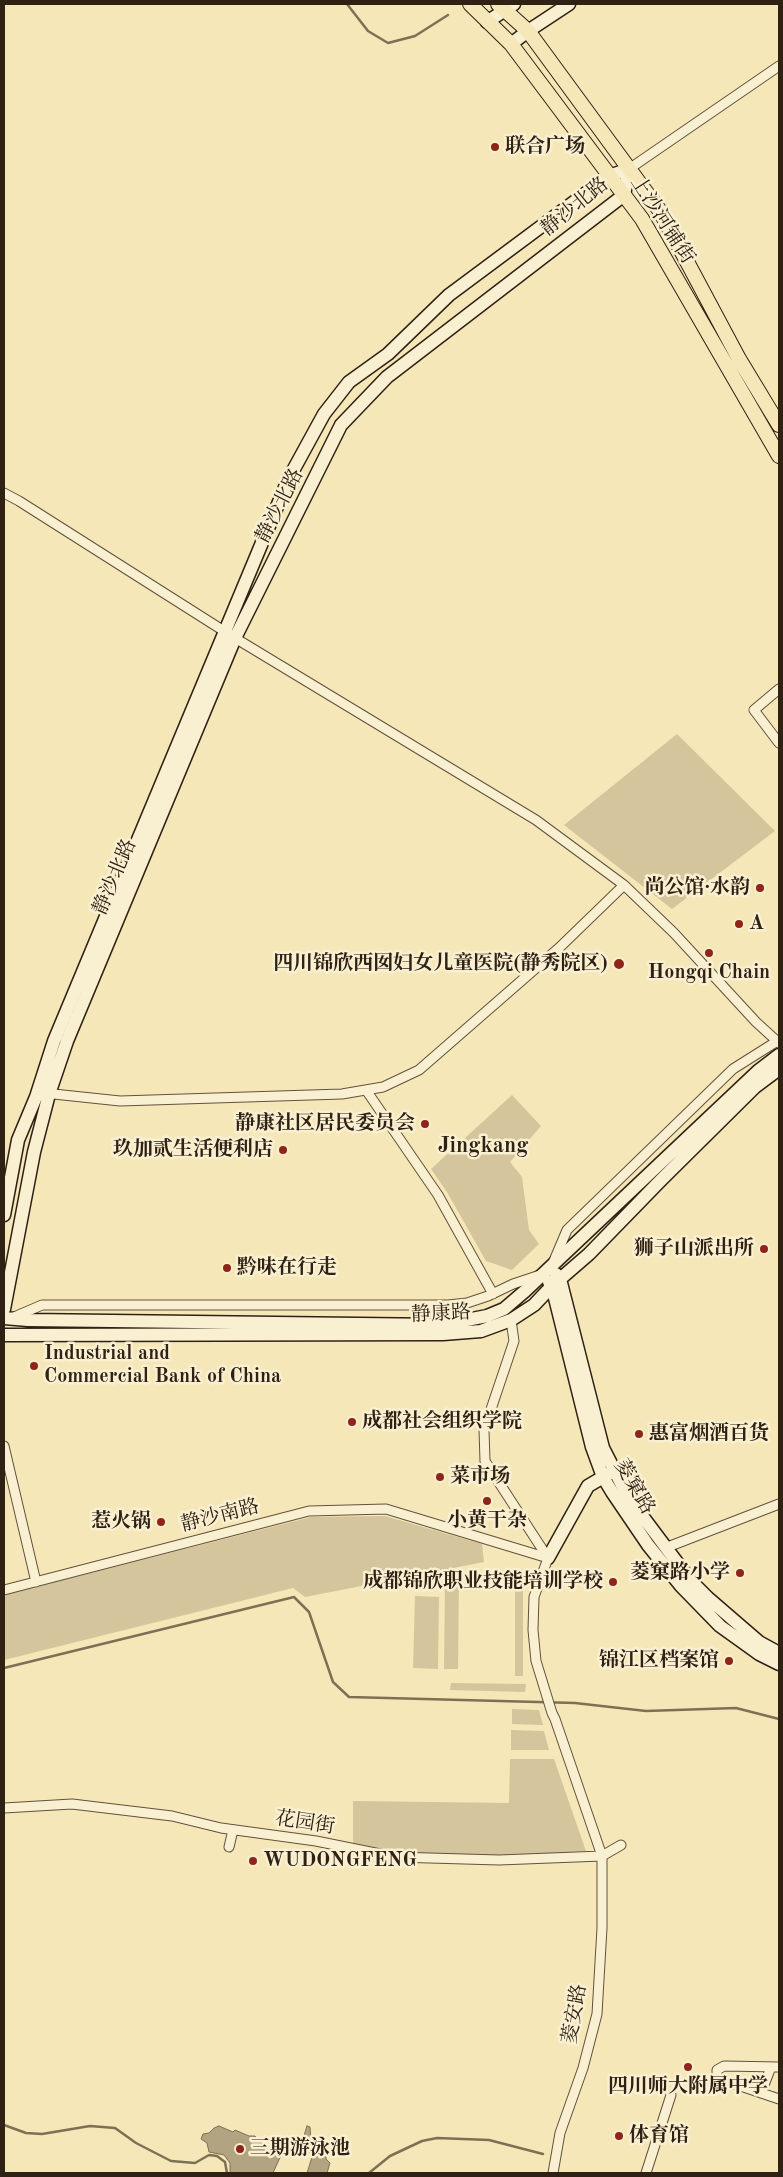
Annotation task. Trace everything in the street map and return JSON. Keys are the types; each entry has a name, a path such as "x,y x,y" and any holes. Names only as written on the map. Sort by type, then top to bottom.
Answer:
{"main road":[{"name":"上沙河铺街","path":"470,4 511,44 642,219 779,456"},
{"name":"上沙河铺街","path":"505,6 528,31 660,211 739,359 779,425"}],"street":[{"path":"511,44 570,4"},
{"path":"487,22 505,6"},
{"path":"629,170 779,66"},
{"name":"静沙北路","path":"6,1315 43,1093 54,1041 230,634 290,478 324,414 349,382 388,354 449,296 609,176 629,170 624,195 387,377 341,425 230,634"},
{"path":"4,493 230,634 536,820 624,885 674,933 756,1022 778,1041 733,1069 567,1230 548,1270 493,1294 467,1303 448,1305 42,1305 6,1315"},
{"path":"779,689 754,710 779,743"},
{"path":"43,1093 120,1101 342,1094 382,1087 420,1070 559,948 624,885"},
{"name":"静康路","path":"6,1315 441,1325 467,1322 487,1316 504,1309 548,1270 758,1071 779,1055"},
{"name":"静康路","path":"4,1335 443,1334 481,1331 511,1320 534,1305 589,1254 755,1087 779,1069"},
{"path":"366,1090 438,1195 493,1294"},
{"name":"静沙北路","path":"4,1215 18,1140 43,1093"},
{"name":"菱窠路","path":"548,1270 556,1283 592,1447 648,1545 681,1586 720,1626 759,1654 779,1664"},
{"path":"511,1320 514,1341 484,1430 485,1461 548,1558 588,1486 609,1474"},
{"path":"4,1446 36,1582"},
{"name":"菱窠路","path":"609,1474 628,1496 665,1548 708,1598 760,1642 779,1653"},
{"path":"665,1548 779,1504"},
{"name":"静沙南路","path":"4,1590 309,1512 386,1509 548,1558"},
{"name":"菱安路","path":"548,1558 534,1597 533,1630 536,1661 552,1713 602,1856 602,1928 597,2014 583,2068 560,2133 553,2173"},
{"name":"花园街","path":"4,1808 72,1804 172,1816 233,1830 316,1841 395,1857 499,1860 602,1856"},
{"path":"229,1846 233,1830"},
{"path":"602,1856 621,1845"},
{"path":"762,2093 775,2067 724,2066 717,2070 717,2078 779,2099"},
{"path":"646,2173 671,2095"}],"shaded area":[{"path":"677,734 775,831 672,909 564,825"},
{"path":"512,1095 541,1126 510,1162 522,1177 529,1230 539,1244 512,1270 486,1261 447,1192 431,1169"},
{"path":"385,1516 482,1544 484,1562 305,1597 293,1588 4,1660 4,1595 311,1517"},
{"path":"445,1579 459,1579 458,1669 444,1669"},
{"path":"515,1580 523,1580 523,1676 515,1676"},
{"path":"415,1596 439,1597 438,1669 413,1668"},
{"path":"451,1683 526,1684 525,1692 450,1690"},
{"path":"512,1709 539,1710 543,1725 512,1724"},
{"path":"511,1730 544,1731 549,1750 511,1750"},
{"path":"510,1759 554,1759 586,1851 499,1856 397,1852 353,1844 353,1801 509,1803"},
{"name":"三期游泳池","path":"219,2126 233,2132 235,2130 249,2136 255,2136 261,2143 282,2153 273,2173 230,2173 230,2163 224,2155 209,2152 207,2143 201,2139 203,2134 209,2133"},
{"path":"307,2126 310,2127 311,2140 326,2152 326,2159 330,2163 327,2173 307,2173 312,2157 303,2139"}],"waterway":[{"path":"347,4 368,31 388,43 415,36 448,15"},
{"path":"4,1668 294,1597 309,1612 333,1682 349,1697 575,1703 646,1711 736,1708 779,1719"},
{"path":"4,2125 26,2133 42,2134 90,2126 115,2128 136,2143 171,2161 195,2163 209,2155 217,2156 225,2162 227,2173"},
{"path":"369,2173 390,2156 422,2141 437,2138 489,2140 543,2154"}],"place":[{"name":"联合广场","path":"495,147"},
{"name":"尚公馆·水韵","path":"760,888"},
{"name":"A","path":"739,924"},
{"name":"Hongqi Chain","path":"709,953"},
{"name":"四川锦欣西囡妇女儿童医院(静秀院区)","path":"619,964"},
{"name":"静康社区居民委员会","path":"425,1124"},
{"name":"玖加贰生活便利店","path":"283,1150"},
{"name":"狮子山派出所","path":"764,1249"},
{"name":"黔味在行走","path":"227,1268"},
{"name":"Industrial and Commercial Bank of China","path":"34,1366"},
{"name":"成都社会组织学院","path":"352,1422"},
{"name":"惠富烟酒百货","path":"639,1434"},
{"name":"菜市场","path":"440,1477"},
{"name":"小黄干杂","path":"487,1501"},
{"name":"惹火锅","path":"161,1522"},
{"name":"菱窠路小学","path":"740,1573"},
{"name":"成都锦欣职业技能培训学校","path":"613,1582"},
{"name":"锦江区档案馆","path":"729,1661"},
{"name":"WUDONGFENG","path":"253,1861"},
{"name":"四川师大附属中学","path":"688,2067"},
{"name":"体育馆","path":"619,2136"},
{"name":"三期游泳池","path":"240,2149"}],"district":[{"name":"Jingkang","path":"483,1146"}]}
